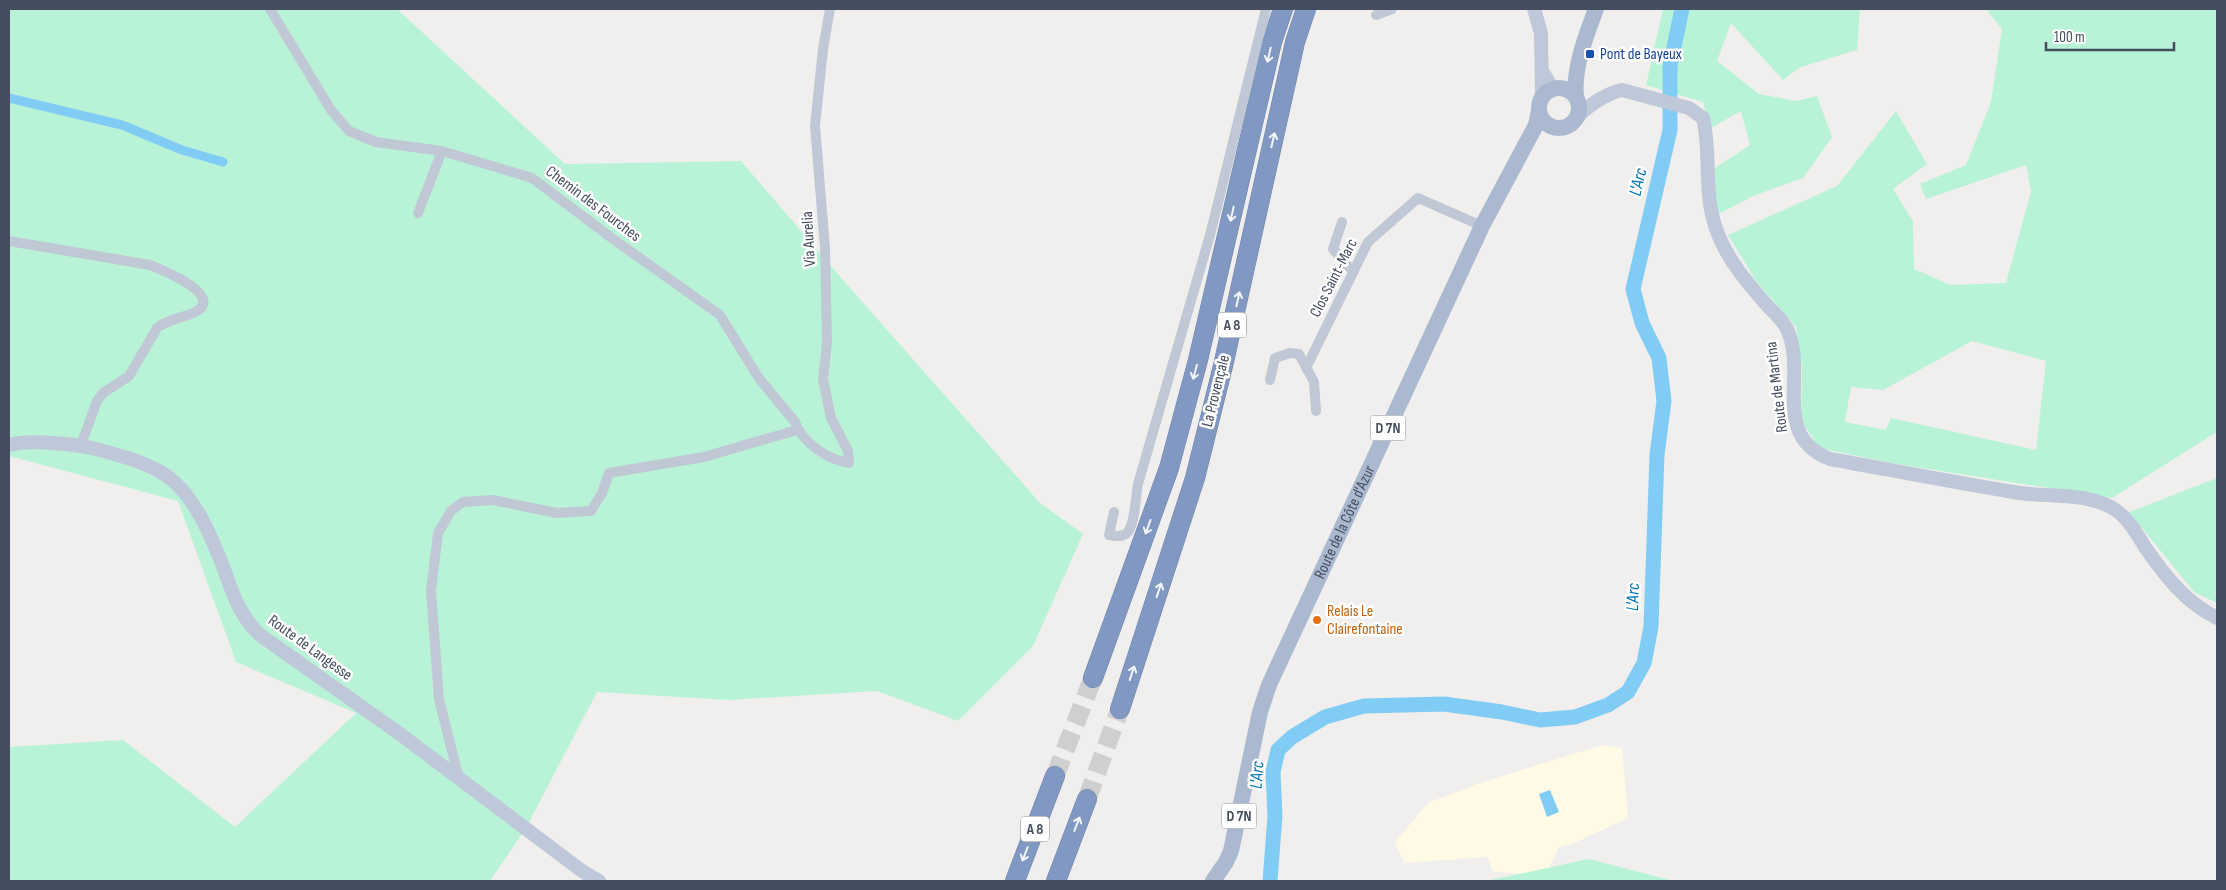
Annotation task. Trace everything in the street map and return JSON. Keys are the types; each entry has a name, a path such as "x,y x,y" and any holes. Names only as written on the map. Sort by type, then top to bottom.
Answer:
{"highway":[{"name":"La Provençale","path":"1093,678 1169,468 1198,360 1272,42 1283,9"},
{"name":"La Provençale","path":"1120,709 1195,478 1223,366 1295,42 1306,9"},
{"name":"A 8","path":"1015,881 1056,776"},
{"name":"A 8","path":"1056,881 1086,799"}],"main road":[{"name":"Route de la Côte d'Azur","path":"1581,105 1575,86 1582,49 1596,9"},
{"name":"Route de la Côte d'Azur","path":"1212,881 1226,862 1233,843 1260,712 1269,685 1482,226 1508,174 1536,125 1548,96 1582,49"},
{"path":"1567,89 1581,105 1567,127 1555,128 1545,122 1548,96 1567,89"},
{"name":"Route de la Côte d'Azur","path":"1508,174 1540,138 1555,128"}],"street":[{"name":"Chemin des Fourches","path":"270,9 331,110 349,131 376,142 442,151 532,178 613,239 720,315 758,377 795,422 797,430 815,448 836,461 850,463"},
{"name":"Via Aurelia","path":"830,9 823,49 815,126 825,248 828,343 823,379 831,418 848,451 850,463"},
{"path":"1114,512 1109,535 1123,536 1128,532 1132,520 1138,484 1210,235 1266,9"},
{"path":"1376,15 1392,9"},
{"path":"1534,9 1541,33 1542,71 1548,96"},
{"name":"Route de Martina","path":"1581,105 1614,92 1631,91 1690,108 1703,118 1709,198 1713,220 1718,234 1742,277 1786,328 1793,352 1795,417 1801,439 1808,448 1830,459 2012,492 2092,500 2106,504 2127,520 2158,566 2178,589 2200,609 2217,618"},
{"path":"418,213 442,151"},
{"name":"Clos Saint-Marc","path":"1306,368 1368,242 1418,198 1482,226"},
{"path":"1342,222 1334,249 1346,265 1354,270"},
{"path":"9,241 150,265 170,273 203,297 203,304 199,310 163,322 157,328 129,376 103,393 97,401 81,445"},
{"path":"1270,380 1274,358 1290,353 1298,354 1314,382 1316,411"},
{"path":"459,779 439,699 431,592 438,533 451,511 462,502 492,500 557,513 591,511 602,493 609,473 704,457 797,430"},
{"name":"Route de Langesse","path":"9,446 81,445 128,457 167,476 196,507 215,545 236,605 247,623 260,635 400,734 574,865 599,881"}],"shaded area":[{"path":"1602,745 1622,748 1628,818 1574,843 1559,847 1545,877 1492,871 1488,857 1404,863 1395,842 1428,803 1477,784"}],"green space":[{"path":"9,9 397,9 565,164 741,161 850,288 1040,503 1083,534 1033,646 958,721 877,691 729,700 597,692 526,828 490,881 9,881 9,747 123,740 235,827 356,713 236,662 178,501 9,456"},
{"path":"1663,9 1860,9 1857,50 1801,67 1783,80 1731,23 1717,61 1759,94 1796,101 1817,96 1832,137 1803,178 1753,196 1717,215 1712,170 1750,145 1741,111 1711,128 1703,102 1646,85"},
{"path":"1986,9 2217,9 2217,432 2112,498 1891,463 1819,448 1801,420 1802,367 1796,327 1756,281 1728,235 1837,186 1896,111 1927,164 1893,189 1913,221 1914,269 1951,285 2006,283 2031,191 2026,165 1926,199 1920,184 1966,165 1991,102 2002,29","holes":["1972,341 2046,361 2036,450 1891,418 1886,430 1845,422 1851,387 1883,390"]},
{"path":"2217,478 2217,603 2194,592 2143,529 2127,513"},
{"path":"1589,859 1674,881 1486,881"}],"water":[{"path":"1550,790 1559,812 1547,817 1539,794"}],"waterway":[{"name":"L'Arc","path":"1270,881 1275,816 1273,772 1278,750 1292,737 1325,717 1364,706 1444,704 1502,712 1540,720 1575,717 1608,705 1628,692 1644,663 1651,627 1657,455 1664,401 1659,358 1642,323 1633,289 1670,130 1670,66 1682,9"},
{"path":"9,98 122,125 182,150 223,162"}],"tunnel":[{"path":"1055,776 1093,678"},
{"path":"1087,799 1120,709"}],"place":[{"name":"Pont de Bayeux","path":"1590,54"},
{"name":"Relais Le Clairefontaine","path":"1317,620"}]}
